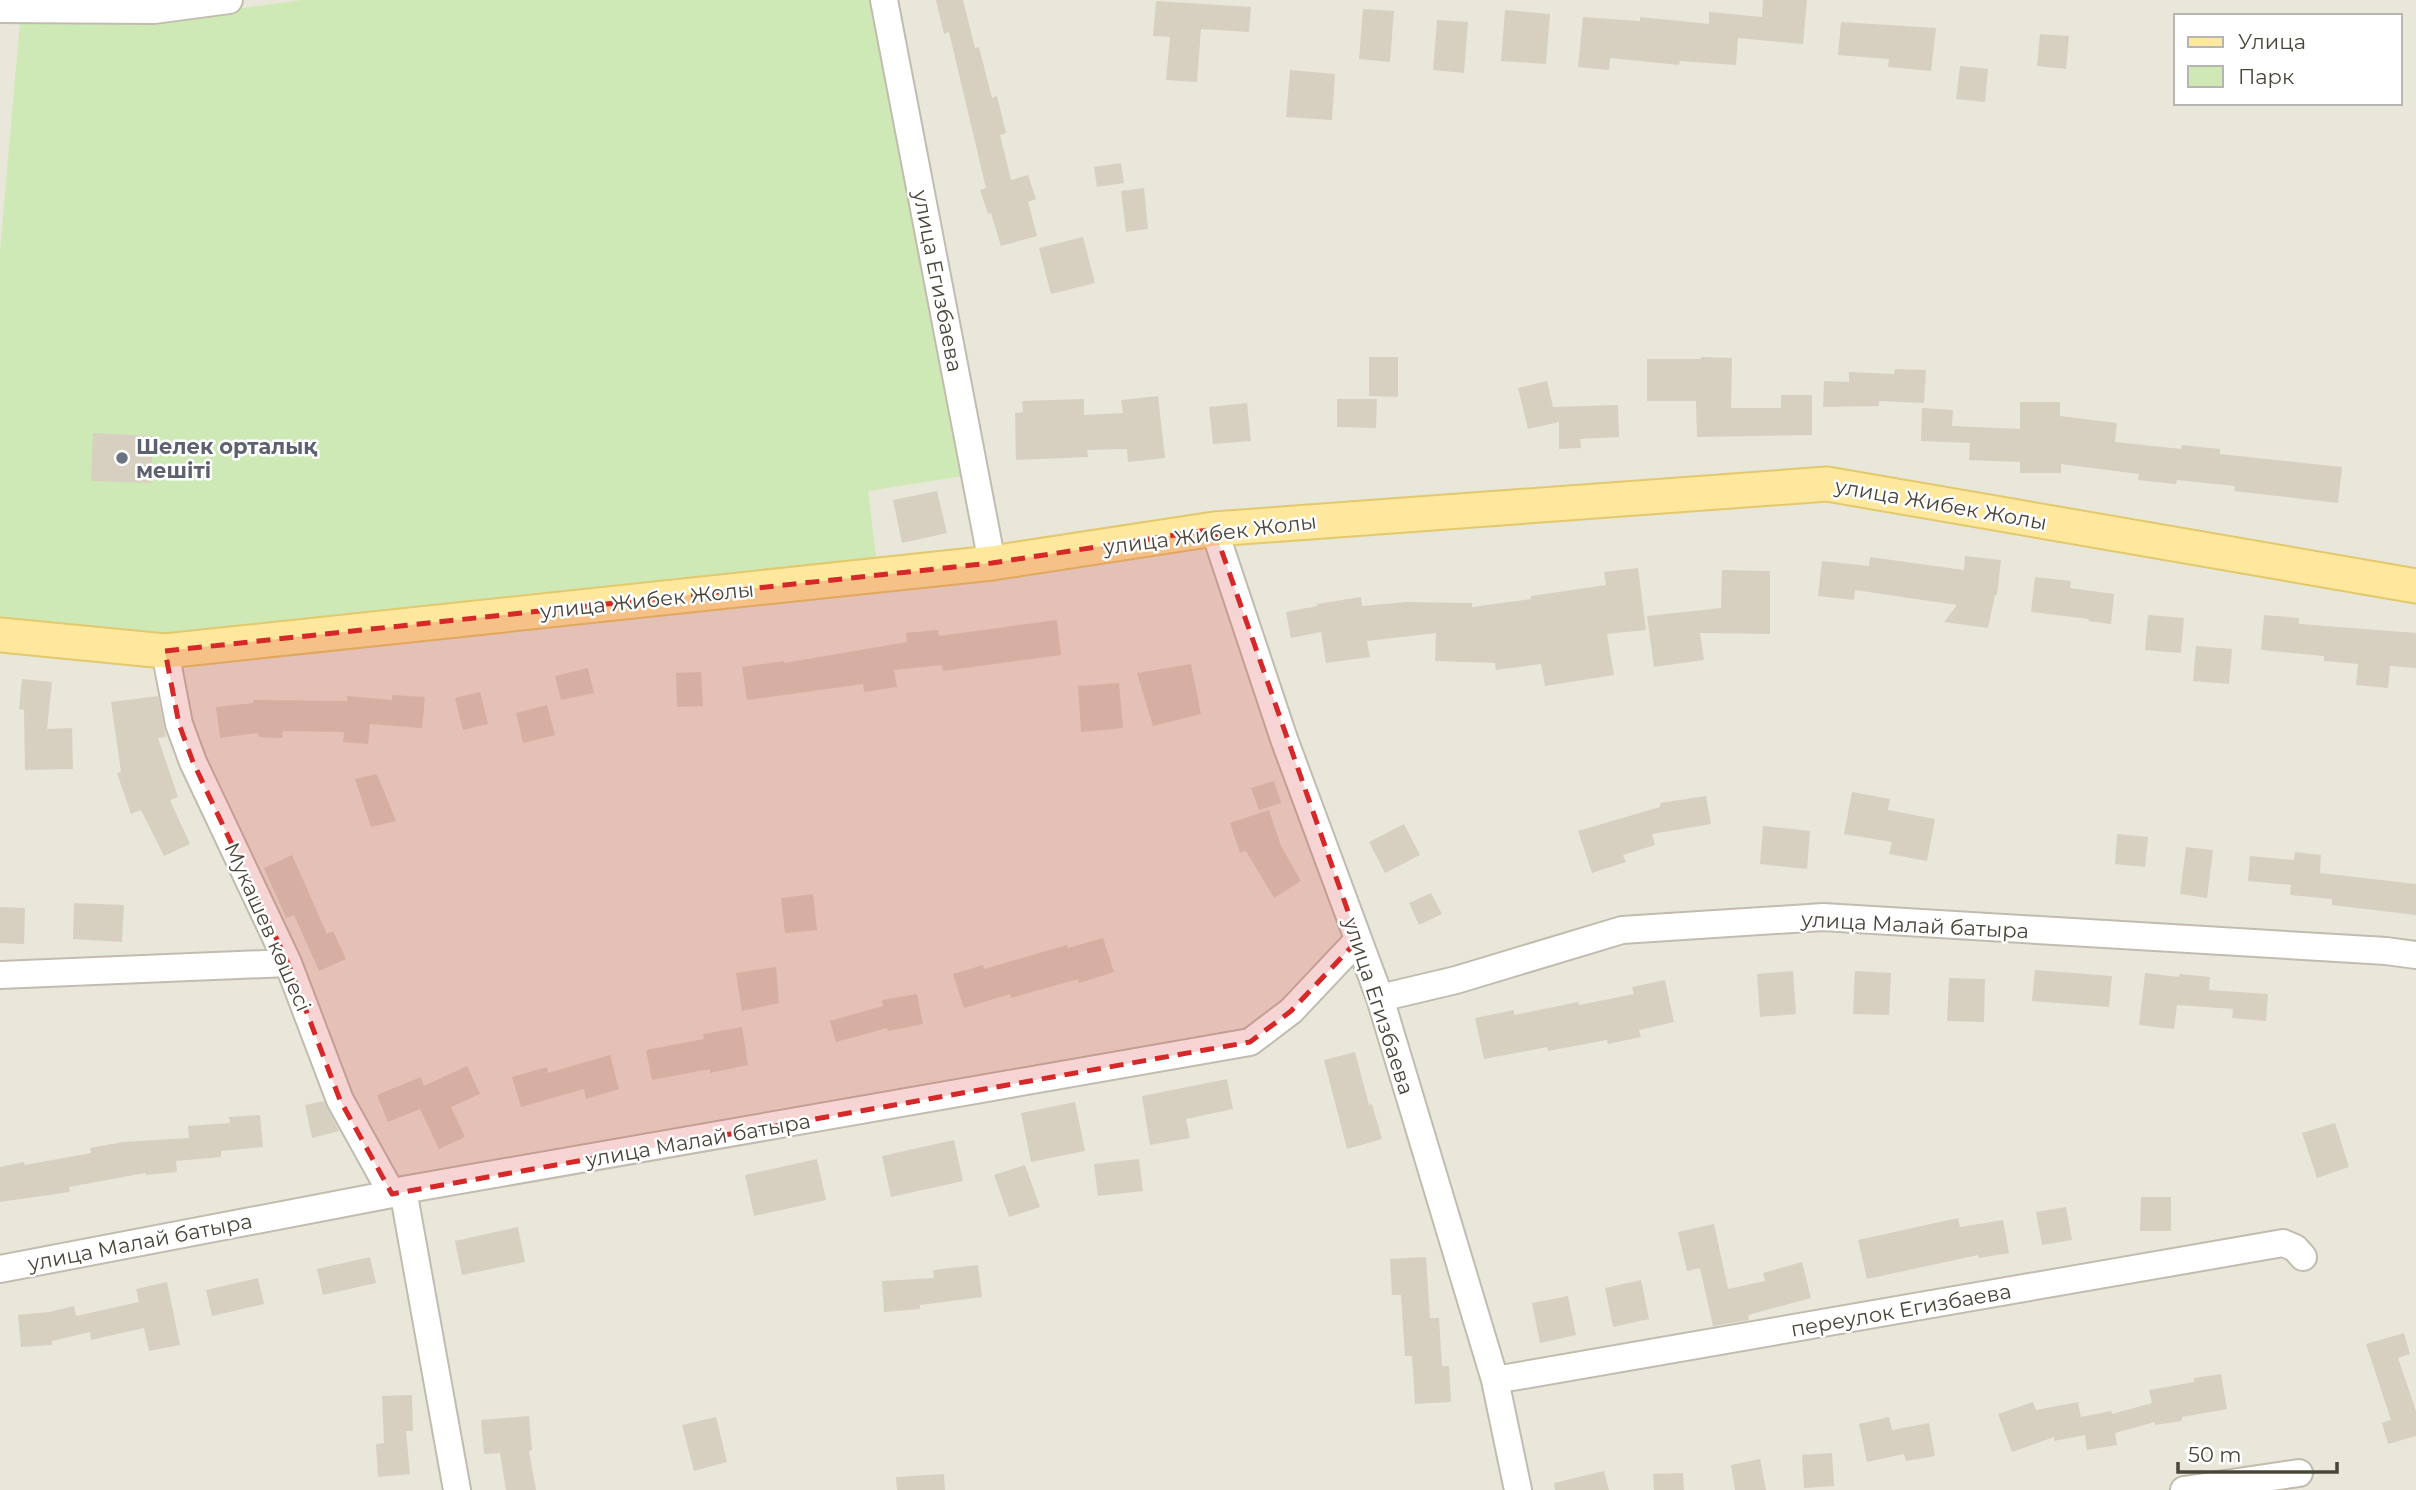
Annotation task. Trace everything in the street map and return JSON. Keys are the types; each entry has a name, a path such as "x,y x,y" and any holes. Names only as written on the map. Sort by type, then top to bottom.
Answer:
{"main road":[{"name":"улица Жибек Жолы","path":"0,635 165,652 992,563 1214,529 1827,484 2416,586"}],"street":[{"path":"0,9 154,10 229,0"},
{"name":"улица Егизбаева","path":"884,0 992,563"},
{"name":"улица Егизбаева","path":"1214,529 1284,739 1380,998 1495,1380 1518,1490"},
{"name":"Мукашев көшесі","path":"165,652 179,724 193,762 288,963 340,1100 398,1192 457,1490"},
{"name":"улица Малай батыра","path":"1380,998 1456,980 1622,930 1823,917 2416,955"},
{"name":"улица Малай батыра","path":"0,1269 398,1192 1250,1042 1291,1010 1358,940"},
{"path":"0,975 288,963"},
{"name":"переулок Егизбаева","path":"1495,1380 2283,1243 2295,1248 2302,1257"},
{"path":"2184,1490 2299,1473"}],"highlighted area":[{"path":"1214,529 1358,940 1291,1011 1250,1042 392,1194 340,1100 288,963 193,762 179,724 165,651 992,563"}],"shaded area":[{"path":"0,0 2416,0 2416,1490 0,1490"}],"green space":[{"path":"302,0 881,0 969,475 868,491 876,557 163,636 0,619 0,251 20,22 154,20"}],"building":[{"path":"936,0 963,0 975,48 979,47 992,98 997,96 1006,133 1000,135 1011,180 1028,175 1036,199 1028,202 1037,236 1001,246 991,213 988,214 980,190 986,188 949,32 944,34"},
{"path":"1763,0 1807,0 1803,44 1738,38 1736,65 1680,61 1679,65 1610,58 1609,70 1578,67 1583,17 1640,21 1640,17 1709,24 1709,12 1762,17"},
{"path":"1156,1 1251,7 1249,32 1201,29 1197,82 1166,80 1170,37 1153,36"},
{"path":"1363,9 1394,11 1390,62 1359,59"},
{"path":"1505,10 1550,14 1546,64 1501,61"},
{"path":"1437,20 1468,22 1464,73 1433,70"},
{"path":"1841,22 1936,28 1931,71 1888,67 1889,59 1838,55"},
{"path":"2040,34 2069,36 2066,69 2037,66"},
{"path":"1960,66 1988,69 1985,102 1956,99"},
{"path":"1290,70 1335,74 1332,120 1286,117"},
{"path":"1121,163 1124,183 1097,187 1094,167"},
{"path":"1144,188 1148,229 1126,232 1121,191"},
{"path":"1083,237 1095,283 1051,294 1039,248"},
{"path":"1369,357 1398,357 1398,397 1369,396"},
{"path":"1732,358 1731,408 1781,408 1781,395 1812,395 1812,435 1697,437 1696,401 1647,401 1647,359"},
{"path":"1895,369 1926,370 1924,403 1879,401 1879,406 1823,407 1824,381 1849,382 1849,372 1894,374"},
{"path":"1547,381 1553,407 1618,405 1619,437 1580,439 1581,448 1559,449 1559,422 1528,429 1518,388"},
{"path":"1158,396 1165,458 1128,462 1127,449 1087,450 1088,457 1016,460 1015,413 1023,412 1022,401 1084,399 1084,415 1123,413 1121,400"},
{"path":"1337,399 1377,399 1376,428 1337,427"},
{"path":"2020,402 2060,402 2060,416 2117,423 2115,442 2181,449 2182,445 2220,449 2220,454 2342,467 2338,503 2234,491 2235,486 2177,480 2176,484 2138,480 2139,474 2061,464 2061,473 2020,473 2020,462 1969,460 1970,443 1921,441 1922,408 1953,410 1952,426 2020,429"},
{"path":"1247,403 1251,441 1213,444 1209,407"},
{"name":"Шелек орталық мешіті","path":"93,433 153,436 151,483 91,481"},
{"path":"937,491 947,533 902,543 893,500"},
{"path":"1965,556 2001,560 1997,595 1988,628 1944,622 1957,605 1855,590 1854,600 1818,596 1822,561 1869,566 1870,557 1964,570"},
{"path":"1638,568 1646,630 1607,634 1614,675 1545,686 1541,664 1496,670 1495,663 1435,661 1436,633 1367,641 1370,657 1326,663 1321,632 1291,638 1286,612 1361,597 1362,606 1406,602 1472,603 1472,607 1606,585 1604,572"},
{"path":"1722,570 1770,571 1770,634 1700,633 1704,660 1654,667 1647,616 1721,608"},
{"path":"2035,577 2071,581 2070,588 2114,594 2111,624 2031,612"},
{"path":"2148,615 2184,618 2181,653 2145,650"},
{"path":"2264,615 2299,618 2299,624 2416,633 2416,668 2390,666 2388,688 2356,685 2358,664 2324,661 2324,656 2261,650"},
{"path":"1057,620 1061,655 943,671 942,665 894,670 897,687 864,692 863,684 747,700 742,667 784,663 907,642 906,633 938,630 939,636"},
{"path":"2196,646 2232,649 2229,684 2193,681"},
{"path":"1191,664 1201,714 1153,726 1137,673"},
{"path":"588,668 594,693 561,700 555,676"},
{"path":"701,672 703,706 677,707 676,673"},
{"path":"22,679 52,682 47,729 72,728 73,769 25,770 24,710 19,709"},
{"path":"1119,683 1123,728 1081,732 1078,686"},
{"path":"480,692 488,724 463,730 455,698"},
{"path":"392,695 425,697 422,728 370,724 368,744 343,742 344,732 283,731 282,738 259,737 258,733 220,738 216,707 253,703 253,700 347,701 347,696 392,700"},
{"path":"158,696 166,737 158,738 178,797 170,800 190,844 164,856 141,810 131,814 117,773 121,772 111,702"},
{"path":"547,705 555,735 523,743 516,713"},
{"path":"377,774 396,821 371,827 355,779"},
{"path":"1274,781 1281,803 1259,810 1251,788"},
{"path":"1852,792 1890,799 1888,810 1935,819 1927,861 1889,854 1892,842 1844,834"},
{"path":"1706,796 1711,824 1652,834 1655,845 1623,855 1626,862 1592,873 1578,831 1660,807 1660,803"},
{"path":"1269,810 1281,846 1301,881 1274,898 1246,851 1240,853 1230,823"},
{"path":"1404,824 1420,855 1385,873 1369,842"},
{"path":"1763,826 1810,831 1807,869 1760,864"},
{"path":"2117,834 2148,837 2145,867 2115,864"},
{"path":"2186,847 2213,850 2207,898 2180,894"},
{"path":"2295,852 2321,855 2320,873 2416,884 2416,915 2332,905 2332,899 2290,895 2291,885 2248,881 2250,856 2294,860"},
{"path":"292,855 327,934 333,931 346,959 319,971 294,915 286,918 264,868"},
{"path":"1431,893 1442,914 1419,925 1409,903"},
{"path":"813,894 817,930 785,933 781,898"},
{"path":"74,903 124,905 122,942 73,939"},
{"path":"0,907 25,908 24,944 0,943"},
{"path":"1103,938 1114,972 1011,998 1010,994 964,1008 953,974 983,965 984,969 1067,945 1068,948"},
{"path":"776,967 779,1003 742,1011 736,973"},
{"path":"2035,970 2112,976 2109,1007 2032,1001"},
{"path":"1793,971 1796,1014 1760,1017 1757,974"},
{"path":"1855,971 1891,973 1889,1015 1853,1014"},
{"path":"2145,973 2210,977 2209,990 2268,994 2266,1021 2232,1018 2233,1009 2177,1005 2174,1029 2139,1025"},
{"path":"1949,978 1985,979 1984,1022 1947,1021"},
{"path":"1665,980 1674,1022 1639,1030 1641,1037 1548,1051 1547,1047 1484,1059 1475,1018 1514,1010 1514,1015 1634,994 1632,987"},
{"path":"917,994 923,1024 888,1031 887,1028 836,1042 830,1021 883,1006 882,1000"},
{"path":"742,1027 748,1065 652,1080 646,1050 704,1039 703,1034"},
{"path":"1355,1052 1369,1105 1372,1104 1382,1139 1347,1149 1324,1060"},
{"path":"610,1055 619,1089 586,1099 584,1089 521,1107 512,1077 547,1067 548,1073"},
{"path":"467,1066 480,1094 451,1107 465,1137 439,1149 420,1109 388,1122 377,1095 421,1077 424,1086"},
{"path":"1227,1079 1233,1109 1186,1119 1190,1138 1150,1145 1142,1096"},
{"path":"324,1101 339,1131 312,1138 305,1105"},
{"path":"1075,1102 1085,1151 1031,1162 1021,1113"},
{"path":"260,1115 263,1147 221,1151 221,1157 176,1161 177,1172 145,1173 69,1187 70,1192 0,1202 0,1167 91,1153 90,1148 123,1142 189,1138 188,1126 230,1123 229,1117"},
{"path":"2335,1123 2349,1167 2317,1178 2302,1133"},
{"path":"954,1140 963,1181 891,1197 882,1156"},
{"path":"817,1159 826,1200 754,1216 745,1175"},
{"path":"1139,1159 1143,1191 1098,1196 1094,1164"},
{"path":"1025,1165 1040,1207 1009,1217 994,1175"},
{"path":"2141,1197 2171,1197 2171,1231 2140,1231"},
{"path":"2066,1207 2072,1240 2042,1245 2036,1212"},
{"path":"1958,1218 1960,1227 2003,1220 2009,1253 1979,1258 1978,1255 1867,1279 1858,1240"},
{"path":"1714,1224 1728,1289 1765,1281 1763,1273 1802,1262 1811,1298 1748,1315 1749,1320 1713,1326 1700,1268 1687,1271 1678,1232"},
{"path":"518,1227 525,1262 462,1275 455,1241"},
{"path":"370,1257 376,1283 323,1295 317,1269"},
{"path":"1426,1257 1430,1318 1439,1318 1442,1366 1449,1366 1451,1402 1415,1404 1412,1356 1405,1356 1401,1295 1392,1295 1390,1259"},
{"path":"978,1265 982,1297 920,1305 920,1309 884,1312 882,1281 934,1278 933,1270"},
{"path":"258,1278 264,1304 212,1316 206,1290"},
{"path":"1641,1280 1649,1319 1613,1327 1605,1288"},
{"path":"167,1282 180,1345 149,1351 144,1328 91,1340 90,1332 52,1341 52,1345 21,1347 18,1315 74,1306 76,1316 139,1302 136,1289"},
{"path":"1568,1296 1576,1335 1540,1343 1532,1303"},
{"path":"2404,1333 2410,1354 2398,1358 2416,1411 2416,1436 2388,1444 2382,1423 2391,1420 2366,1344"},
{"path":"2221,1374 2227,1409 2182,1417 2182,1421 2155,1425 2155,1422 2115,1433 2117,1445 2087,1450 2085,1435 2054,1441 2054,1437 2012,1452 1998,1414 2033,1402 2036,1410 2078,1402 2081,1417 2111,1411 2112,1414 2152,1403 2149,1390"},
{"path":"412,1395 413,1431 406,1431 410,1474 378,1477 376,1444 384,1443 382,1396"},
{"path":"529,1416 532,1450 529,1451 536,1490 506,1490 500,1453 484,1454 481,1420"},
{"path":"716,1417 727,1462 694,1471 682,1425"},
{"path":"1889,1417 1892,1430 1929,1423 1935,1456 1906,1461 1904,1454 1867,1462 1859,1424"},
{"path":"1832,1453 1834,1486 1804,1488 1802,1455"},
{"path":"1760,1459 1766,1490 1735,1490 1731,1465"},
{"path":"1604,1471 1609,1490 1555,1490 1554,1483"},
{"path":"1683,1473 1684,1490 1654,1490 1653,1474"},
{"path":"944,1474 945,1490 897,1490 896,1477"}],"place":[{"name":"Шелек орталық мешіті","path":"122,458"}]}
